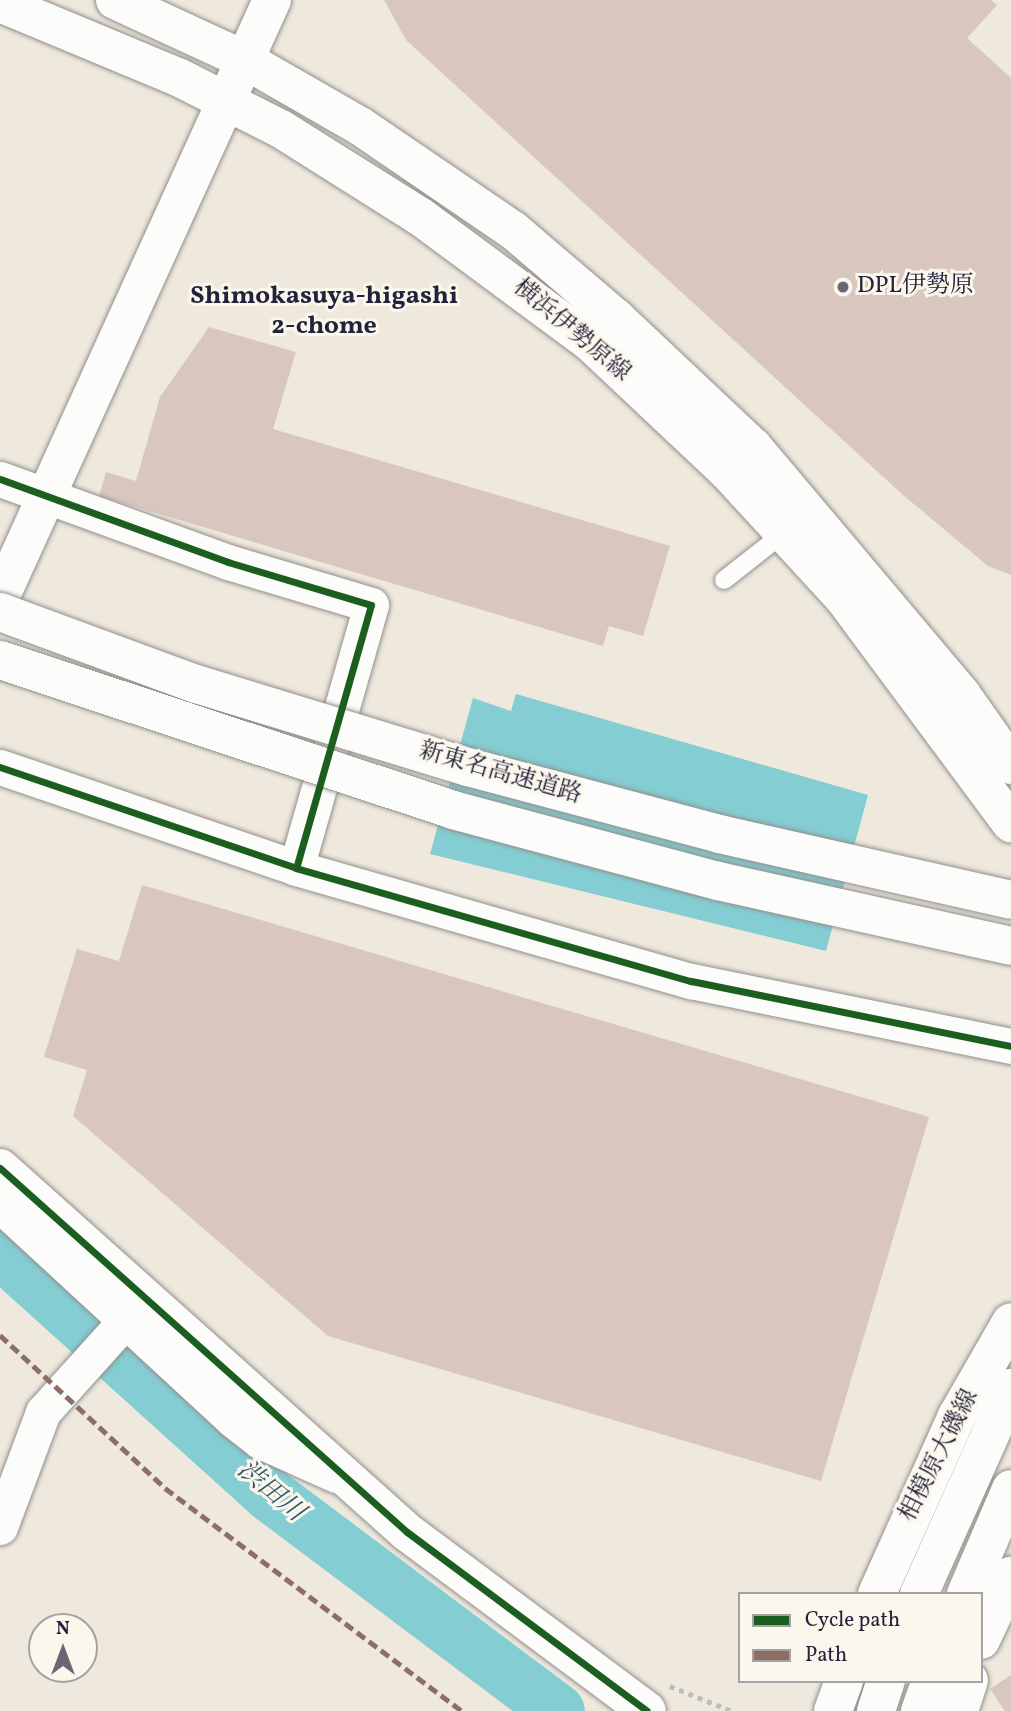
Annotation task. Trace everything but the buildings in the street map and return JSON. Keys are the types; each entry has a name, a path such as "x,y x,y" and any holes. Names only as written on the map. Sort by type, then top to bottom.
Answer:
{"main road":[{"name":"横浜伊勢原線","path":"115,0 245,60 420,164 514,231 616,318 753,447 961,694 1011,765"},
{"path":"0,598 272,0"},
{"name":"横浜伊勢原線","path":"0,3 227,100 375,188 532,296 649,396 785,532 885,649 1011,823"},
{"name":"新東名高速道路","path":"0,612 196,684 468,767 719,834 1011,900"},
{"name":"新東名高速道路","path":"0,660 453,810 718,881 1011,946"},
{"path":"0,1168 343,1478 504,1608 645,1709"},
{"name":"相模原大磯線","path":"878,1592 951,1428 1011,1322"},
{"path":"920,1592 1011,1388"},
{"path":"967,1592 1011,1489"},
{"path":"983,1636 1011,1576"},
{"path":"832,1711 843,1683"},
{"path":"876,1711 885,1683"},
{"path":"920,1711 930,1683"},
{"path":"959,1711 968,1683"}],"street":[{"path":"0,479 371,606 296,868"},
{"path":"0,767 296,868 691,981 1011,1046"},
{"path":"0,1205 123,1324 260,1441 343,1478"},
{"path":"0,1527 43,1412 123,1324"}],"lane":[{"path":"724,580 785,532"}],"path":[{"path":"645,1709 659,1682 732,1711"}],"water":[{"path":"516,694 868,795 826,951 430,854 473,698 511,711"}],"waterway":[{"name":"渋田川","path":"0,1251 270,1495 558,1711"}],"marked path":[{"path":"0,1335 165,1488 462,1711"}],"cycle path":[{"path":"0,479 228,562 371,605 296,868"},
{"path":"0,767 296,868 691,981 1011,1046"},
{"path":"0,1168 407,1532 647,1711"}],"place":[{"name":"DPL伊勢原","path":"843,287"}],"district":[{"name":"Shimokasuya-higashi 2-chome","path":"324,312"}]}
